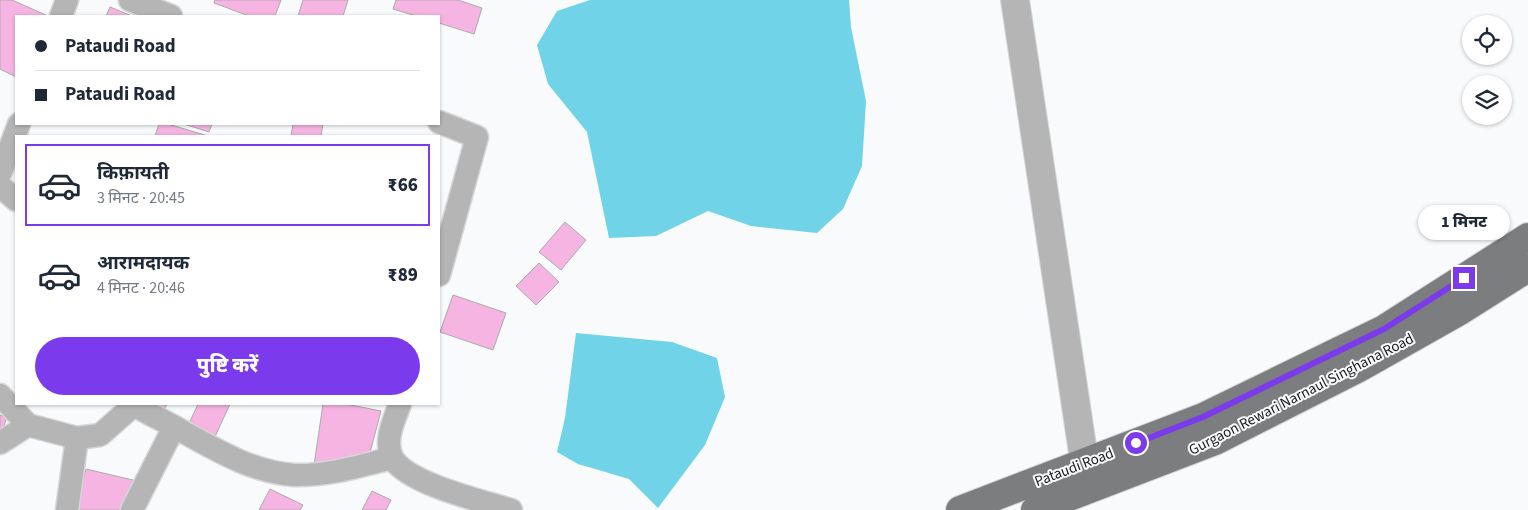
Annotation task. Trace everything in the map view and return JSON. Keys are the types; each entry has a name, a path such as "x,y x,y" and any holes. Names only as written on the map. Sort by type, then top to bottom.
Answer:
{"main road":[{"name":"Pataudi Road","path":"960,510 1203,417 1384,329 1528,236"},
{"name":"Gurgaon Rewari Narnaul Singhana Road","path":"1036,510 1215,441 1359,368 1460,311 1528,268"}],"street":[{"path":"61,15 67,0"},
{"path":"130,0 169,15"},
{"path":"1015,0 1089,490"},
{"path":"440,122 477,137 440,271"},
{"path":"0,174 19,125"},
{"path":"0,186 15,199"},
{"path":"0,395 28,425 77,438 100,435 133,405"},
{"path":"136,405 222,454 241,462 293,475 344,470 392,458"},
{"path":"400,405 391,427 389,442 392,458 402,469 418,480 511,510"},
{"path":"0,443 28,425"},
{"path":"132,510 174,427"},
{"path":"67,510 77,438"}],"water":[{"path":"590,0 849,0 851,27 866,101 862,166 843,209 817,233 751,226 708,211 656,236 609,238 587,132 548,84 537,45 557,11"},
{"path":"576,333 672,342 717,358 725,397 705,445 658,508 629,479 578,464 557,452 565,418"}],"building":[{"path":"0,0 12,0 46,15 15,15 15,76 0,69"},
{"path":"215,0 281,0 275,15 246,15 214,3"},
{"path":"303,0 348,0 343,15 298,15"},
{"path":"396,0 458,0 482,8 474,34 440,23 440,15 413,15 393,9"},
{"path":"110,7 130,15 106,15"},
{"path":"159,125 171,125 205,135 155,135"},
{"path":"187,125 212,125 209,132"},
{"path":"293,125 323,125 321,135 291,135"},
{"path":"565,222 586,240 561,270 539,252"},
{"path":"539,263 559,282 536,305 516,286"},
{"path":"453,295 506,313 493,350 440,332"},
{"path":"140,405 166,405 161,416"},
{"path":"198,405 230,405 213,441 186,430"},
{"path":"323,405 351,405 381,411 367,464 314,465"},
{"path":"0,415 7,417 0,438"},
{"path":"86,469 137,481 122,510 75,510"},
{"path":"270,489 303,505 300,510 259,510"},
{"path":"372,491 391,500 386,510 362,510"}],"route":[{"path":"1136,443 1203,417 1384,329 1464,278"}]}
